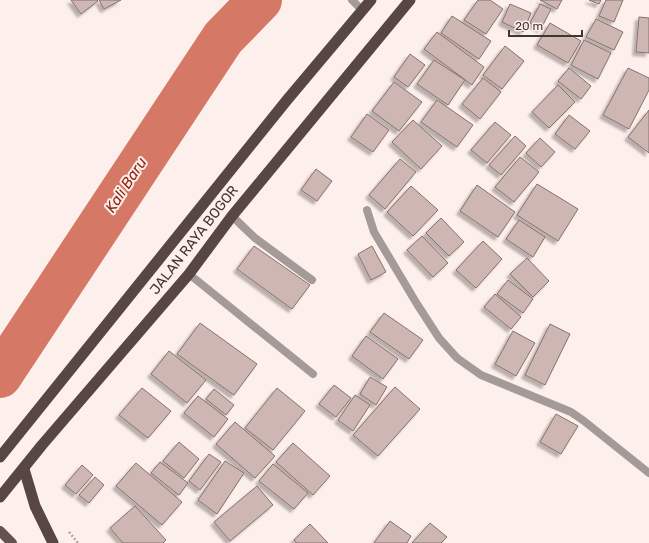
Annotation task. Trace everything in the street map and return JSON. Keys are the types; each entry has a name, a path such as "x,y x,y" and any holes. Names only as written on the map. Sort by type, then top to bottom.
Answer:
{"highway":[{"name":"JALAN RAYA BOGOR","path":"0,457 286,100 371,0"},
{"name":"JALAN RAYA BOGOR","path":"0,497 42,445 189,274 232,216 410,0"},
{"path":"24,469 35,506 53,543"}],"main road":[{"path":"0,531 12,543"}],"street":[{"path":"352,0 362,10"},
{"path":"367,210 374,232 417,304 439,338 457,358 481,375 571,412 649,473"},
{"path":"232,216 255,238 312,280"},
{"path":"189,274 313,374"}],"path":[{"path":"68,531 78,543"}],"building":[{"path":"71,0 97,0 98,1 81,14"},
{"path":"99,0 121,0 104,9"},
{"path":"478,0 490,0 503,9 486,34 464,20"},
{"path":"540,0 562,0 557,9"},
{"path":"589,0 601,0 599,4"},
{"path":"606,0 623,0 614,22 599,16"},
{"path":"510,4 531,13 523,32 502,22"},
{"path":"540,4 551,9 541,29 530,23"},
{"path":"452,16 491,41 479,59 441,33"},
{"path":"639,17 649,18 649,53 636,52"},
{"path":"596,19 623,32 614,50 586,37"},
{"path":"550,23 581,41 568,63 537,45"},
{"path":"437,32 484,67 472,85 424,49"},
{"path":"584,40 611,53 598,79 571,65"},
{"path":"505,46 524,61 502,89 483,75"},
{"path":"410,54 425,65 408,87 394,77"},
{"path":"434,60 465,80 448,105 417,84"},
{"path":"569,68 591,86 581,99 558,81"},
{"path":"628,68 649,78 649,90 629,129 603,115"},
{"path":"483,78 501,92 480,119 462,104"},
{"path":"394,82 422,102 399,131 372,111"},
{"path":"558,85 575,102 549,128 532,112"},
{"path":"437,100 473,125 457,147 421,122"},
{"path":"649,110 649,153 628,137"},
{"path":"367,114 389,130 373,152 351,137"},
{"path":"569,115 590,131 575,149 555,134"},
{"path":"413,120 442,146 421,169 392,142"},
{"path":"495,122 511,135 487,163 471,150"},
{"path":"515,136 526,146 501,175 489,165"},
{"path":"540,138 555,152 541,167 526,153"},
{"path":"520,157 539,172 514,202 495,187"},
{"path":"400,159 416,172 385,209 369,195"},
{"path":"316,169 332,181 317,201 301,190"},
{"path":"537,184 578,209 558,241 517,215"},
{"path":"477,185 515,212 498,237 460,211"},
{"path":"411,186 438,210 413,236 387,212"},
{"path":"441,218 464,242 449,256 426,233"},
{"path":"519,220 545,237 533,257 506,239"},
{"path":"422,236 448,263 433,277 407,250"},
{"path":"483,241 502,259 476,288 456,270"},
{"path":"254,246 310,285 292,309 237,269"},
{"path":"372,246 386,272 371,280 358,254"},
{"path":"527,258 549,281 533,297 510,274"},
{"path":"508,280 533,299 523,313 497,294"},
{"path":"495,294 521,317 511,329 484,307"},
{"path":"384,313 423,340 409,359 370,332"},
{"path":"200,323 257,364 234,395 177,354"},
{"path":"550,324 570,334 545,385 525,375"},
{"path":"513,331 535,343 516,376 495,364"},
{"path":"366,336 398,359 383,379 352,356"},
{"path":"169,351 206,380 187,403 151,374"},
{"path":"370,377 387,387 376,405 360,394"},
{"path":"334,385 351,398 336,417 319,404"},
{"path":"395,387 420,409 378,456 353,435"},
{"path":"142,388 171,411 148,438 119,415"},
{"path":"277,388 305,411 273,450 245,428"},
{"path":"214,389 234,405 226,415 206,399"},
{"path":"355,395 370,405 353,431 338,420"},
{"path":"198,396 228,419 214,437 184,413"},
{"path":"556,414 578,426 561,454 540,442"},
{"path":"235,422 275,456 255,478 216,444"},
{"path":"179,442 199,459 184,478 163,461"},
{"path":"293,443 330,476 313,495 276,462"},
{"path":"209,454 221,462 200,490 189,481"},
{"path":"225,461 244,473 217,514 198,500"},
{"path":"160,462 188,483 179,495 151,473"},
{"path":"136,463 182,502 162,525 116,486"},
{"path":"273,464 308,493 294,509 259,481"},
{"path":"82,465 93,475 76,494 65,485"},
{"path":"95,477 104,485 89,503 79,495"},
{"path":"257,486 273,505 230,541 214,522"},
{"path":"135,506 166,540 163,543 123,543 110,528"},
{"path":"390,521 411,536 407,543 374,543"},
{"path":"430,523 447,537 441,543 412,543"},
{"path":"310,524 328,543 297,543 294,540"}],"waterway":[{"name":"Kali Baru","path":"0,376 223,38 260,0"}]}
